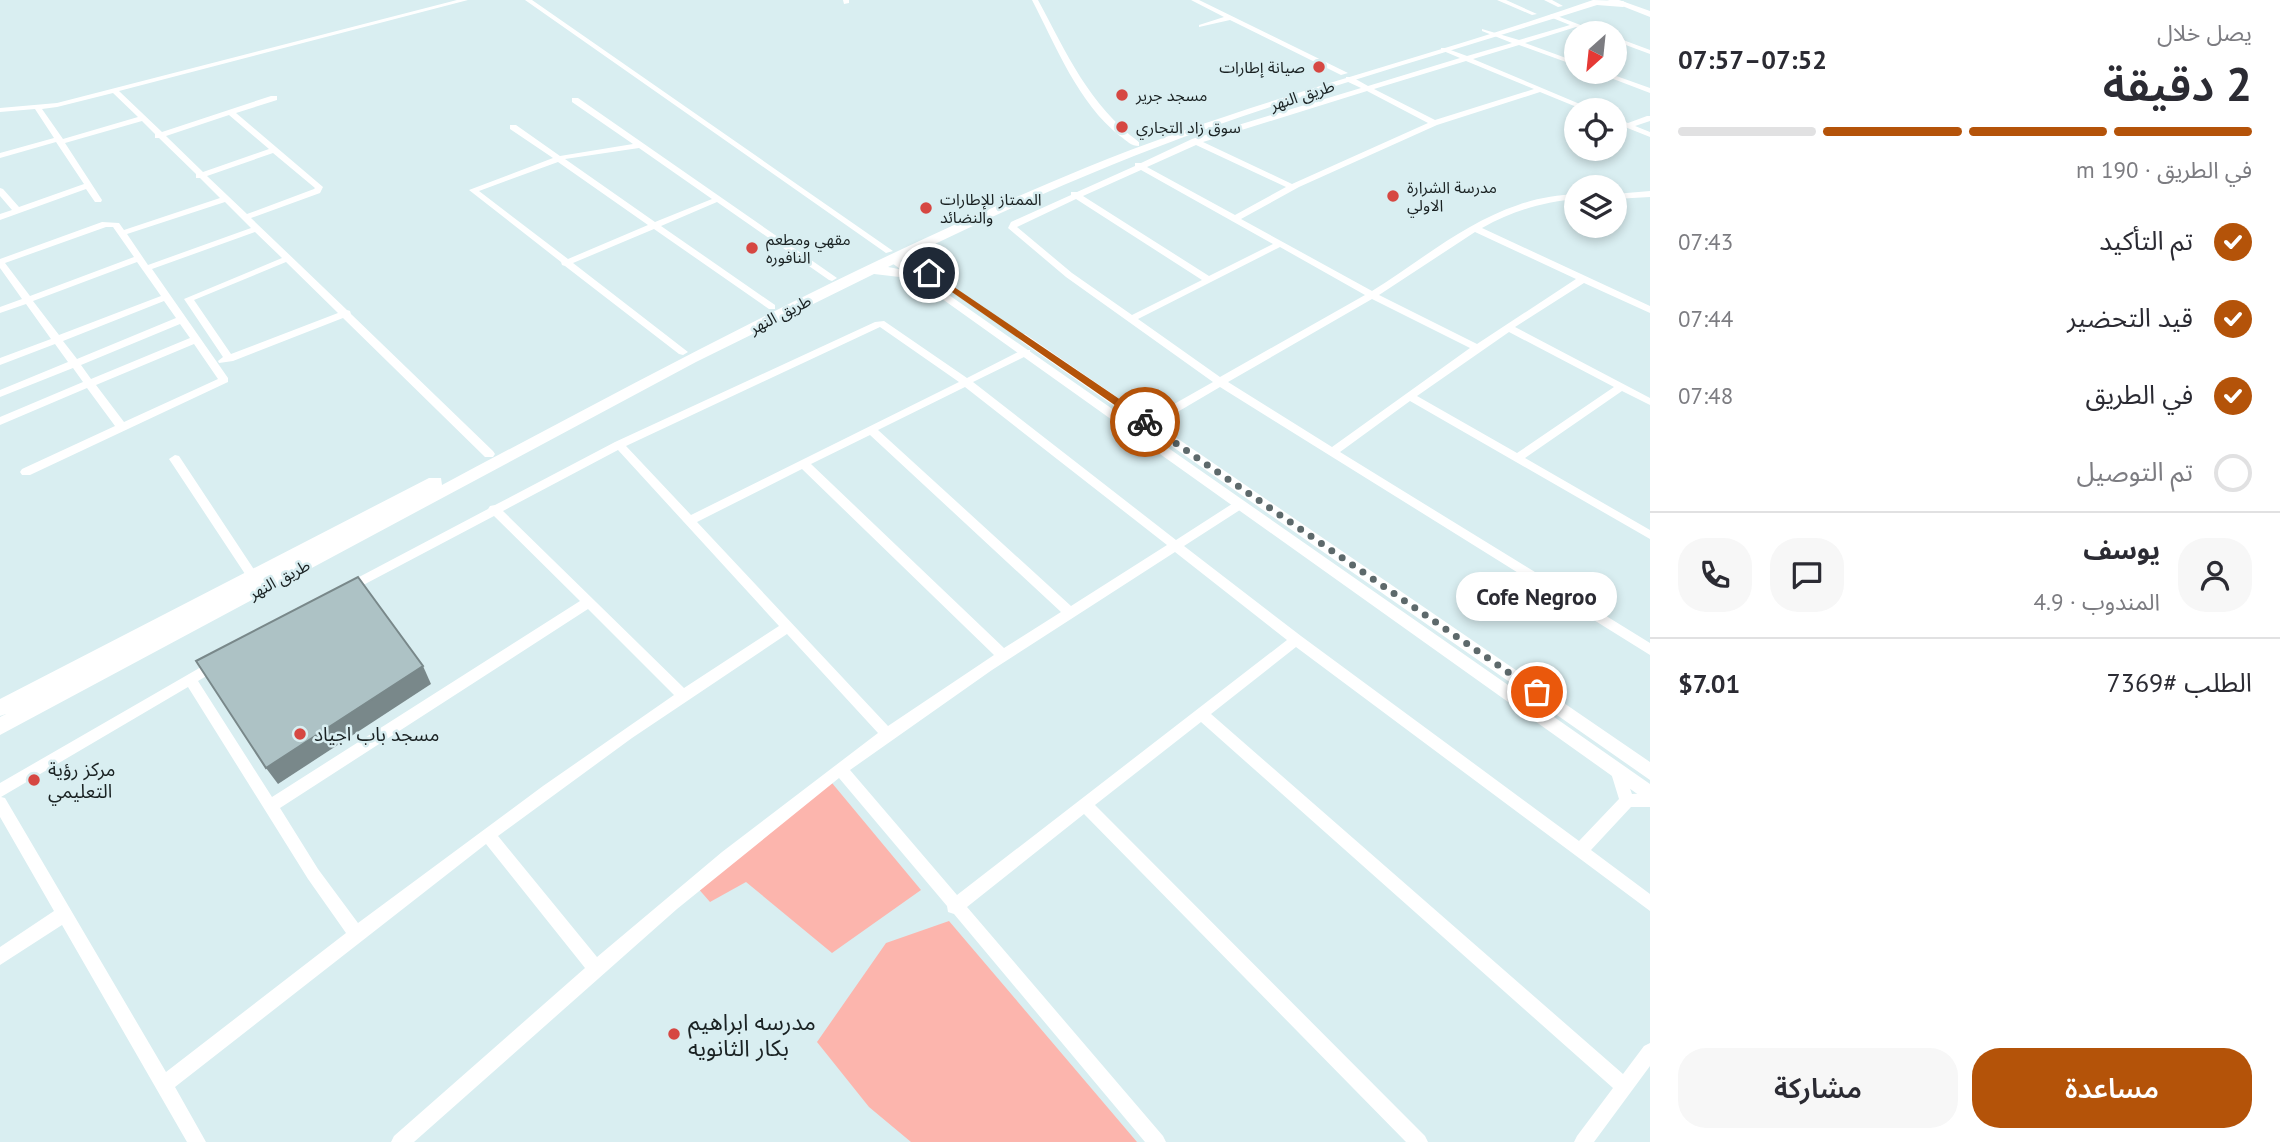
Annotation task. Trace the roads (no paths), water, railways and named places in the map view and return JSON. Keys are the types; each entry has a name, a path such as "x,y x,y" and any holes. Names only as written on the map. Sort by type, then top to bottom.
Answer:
{"main road":[{"name":"طريق النهر","path":"0,727 691,359 895,254 1136,144 1489,32 1553,7 1580,0"},
{"name":"طريق النهر","path":"0,708 683,352 832,278 930,241 1145,148 1347,76 1443,49 1553,7 1603,1"},
{"path":"1603,1 1621,2 1650,14"},
{"path":"1603,1 1621,2"},
{"path":"925,275 923,256 930,241"},
{"path":"895,254 1148,424 1650,772"},
{"path":"861,273 891,270 925,275 1026,352 1650,798"},
{"path":"1453,656 1470,645"}],"street":[{"path":"0,110 38,108 465,0"},
{"path":"528,0 895,254"},
{"path":"1035,0 1095,106 1118,132 1136,144"},
{"path":"1194,0 1347,76 1433,123"},
{"path":"1500,0 1535,14"},
{"path":"1553,7 1572,21"},
{"path":"1200,26 1229,18"},
{"path":"1564,29 1195,141 1074,194 1014,224 1012,228 1063,271 1220,382 1650,650"},
{"path":"1489,32 1564,59"},
{"path":"1628,44 1650,52"},
{"path":"1443,49 1564,100"},
{"path":"1628,83 1650,91"},
{"path":"114,90 158,136 347,313 489,454"},
{"path":"1234,219 1292,187 1433,123 1539,90"},
{"path":"158,136 274,98"},
{"path":"575,100 832,278"},
{"path":"38,108 99,200"},
{"path":"230,112 319,189 246,217"},
{"path":"1629,125 1650,118"},
{"path":"0,156 141,119"},
{"path":"1629,125 1650,135"},
{"path":"513,127 772,307"},
{"path":"1195,141 1292,187"},
{"path":"640,145 556,159 473,190 683,352"},
{"path":"200,176 273,150"},
{"path":"1138,165 1373,295 1477,348"},
{"path":"0,217 89,185"},
{"path":"0,191 17,211"},
{"path":"1074,194 1209,280"},
{"path":"1627,197 1648,196"},
{"path":"1148,424 1373,295 1476,229 1524,205 1564,197"},
{"path":"122,233 226,199"},
{"path":"565,262 718,199"},
{"path":"26,472 224,382 116,225 105,224 0,262 122,428"},
{"path":"0,310 27,299 258,229"},
{"path":"1476,229 1650,310"},
{"path":"1131,319 1280,244"},
{"path":"229,359 189,299 289,258"},
{"path":"1334,451 1477,348 1583,279"},
{"path":"0,362 167,297"},
{"path":"214,365 347,313"},
{"path":"0,394 183,319"},
{"path":"332,597 494,509 619,446 878,324 888,326 966,382 1296,640 1582,849 1650,903"},
{"path":"1509,328 1650,402"},
{"path":"0,421 196,339"},
{"path":"688,521 1026,352"},
{"path":"1517,458 1621,387"},
{"path":"1411,397 1650,535"},
{"path":"871,429 1071,613"},
{"path":"619,446 887,734"},
{"path":"175,459 253,577"},
{"path":"804,464 1004,656"},
{"path":"400,1142 721,862 840,769 887,734 1004,656 1239,505"},
{"path":"494,509 682,694"},
{"path":"270,806 589,602"},
{"path":"164,1084 356,934 682,694 788,627"},
{"path":"954,907 1296,640"},
{"path":"0,791 226,658"},
{"path":"190,679 270,806 356,934"},
{"path":"1200,715 1625,1087"},
{"path":"840,769 954,907 1157,1142"},
{"path":"1618,773 1627,801"},
{"path":"1582,849 1627,801 1650,798"},
{"path":"0,803 197,1142"},
{"path":"1084,805 1419,1142"},
{"path":"489,836 596,969"},
{"path":"0,957 64,914"},
{"path":"1583,1142 1650,1052"}],"place":[{"name":"صيانة إطارات","path":"1319,67"},
{"name":"مسجد جرير","path":"1122,95"},
{"name":"سوق زاد التجاري","path":"1122,127"},
{"name":"مدرسة الشرارة الاولي","path":"1393,196"},
{"name":"الممتاز للإطارات والنضائد","path":"926,208"},
{"name":"مقهي ومطعم النافوره","path":"752,248"},
{"name":"Cofe Negroo","path":"1537,692"},
{"name":"مسجد باب اجياد","path":"300,734"},
{"name":"مركز رؤية التعليمي","path":"34,780"},
{"name":"مدرسه ابراهيم بكار الثانويه","path":"674,1034"}]}
